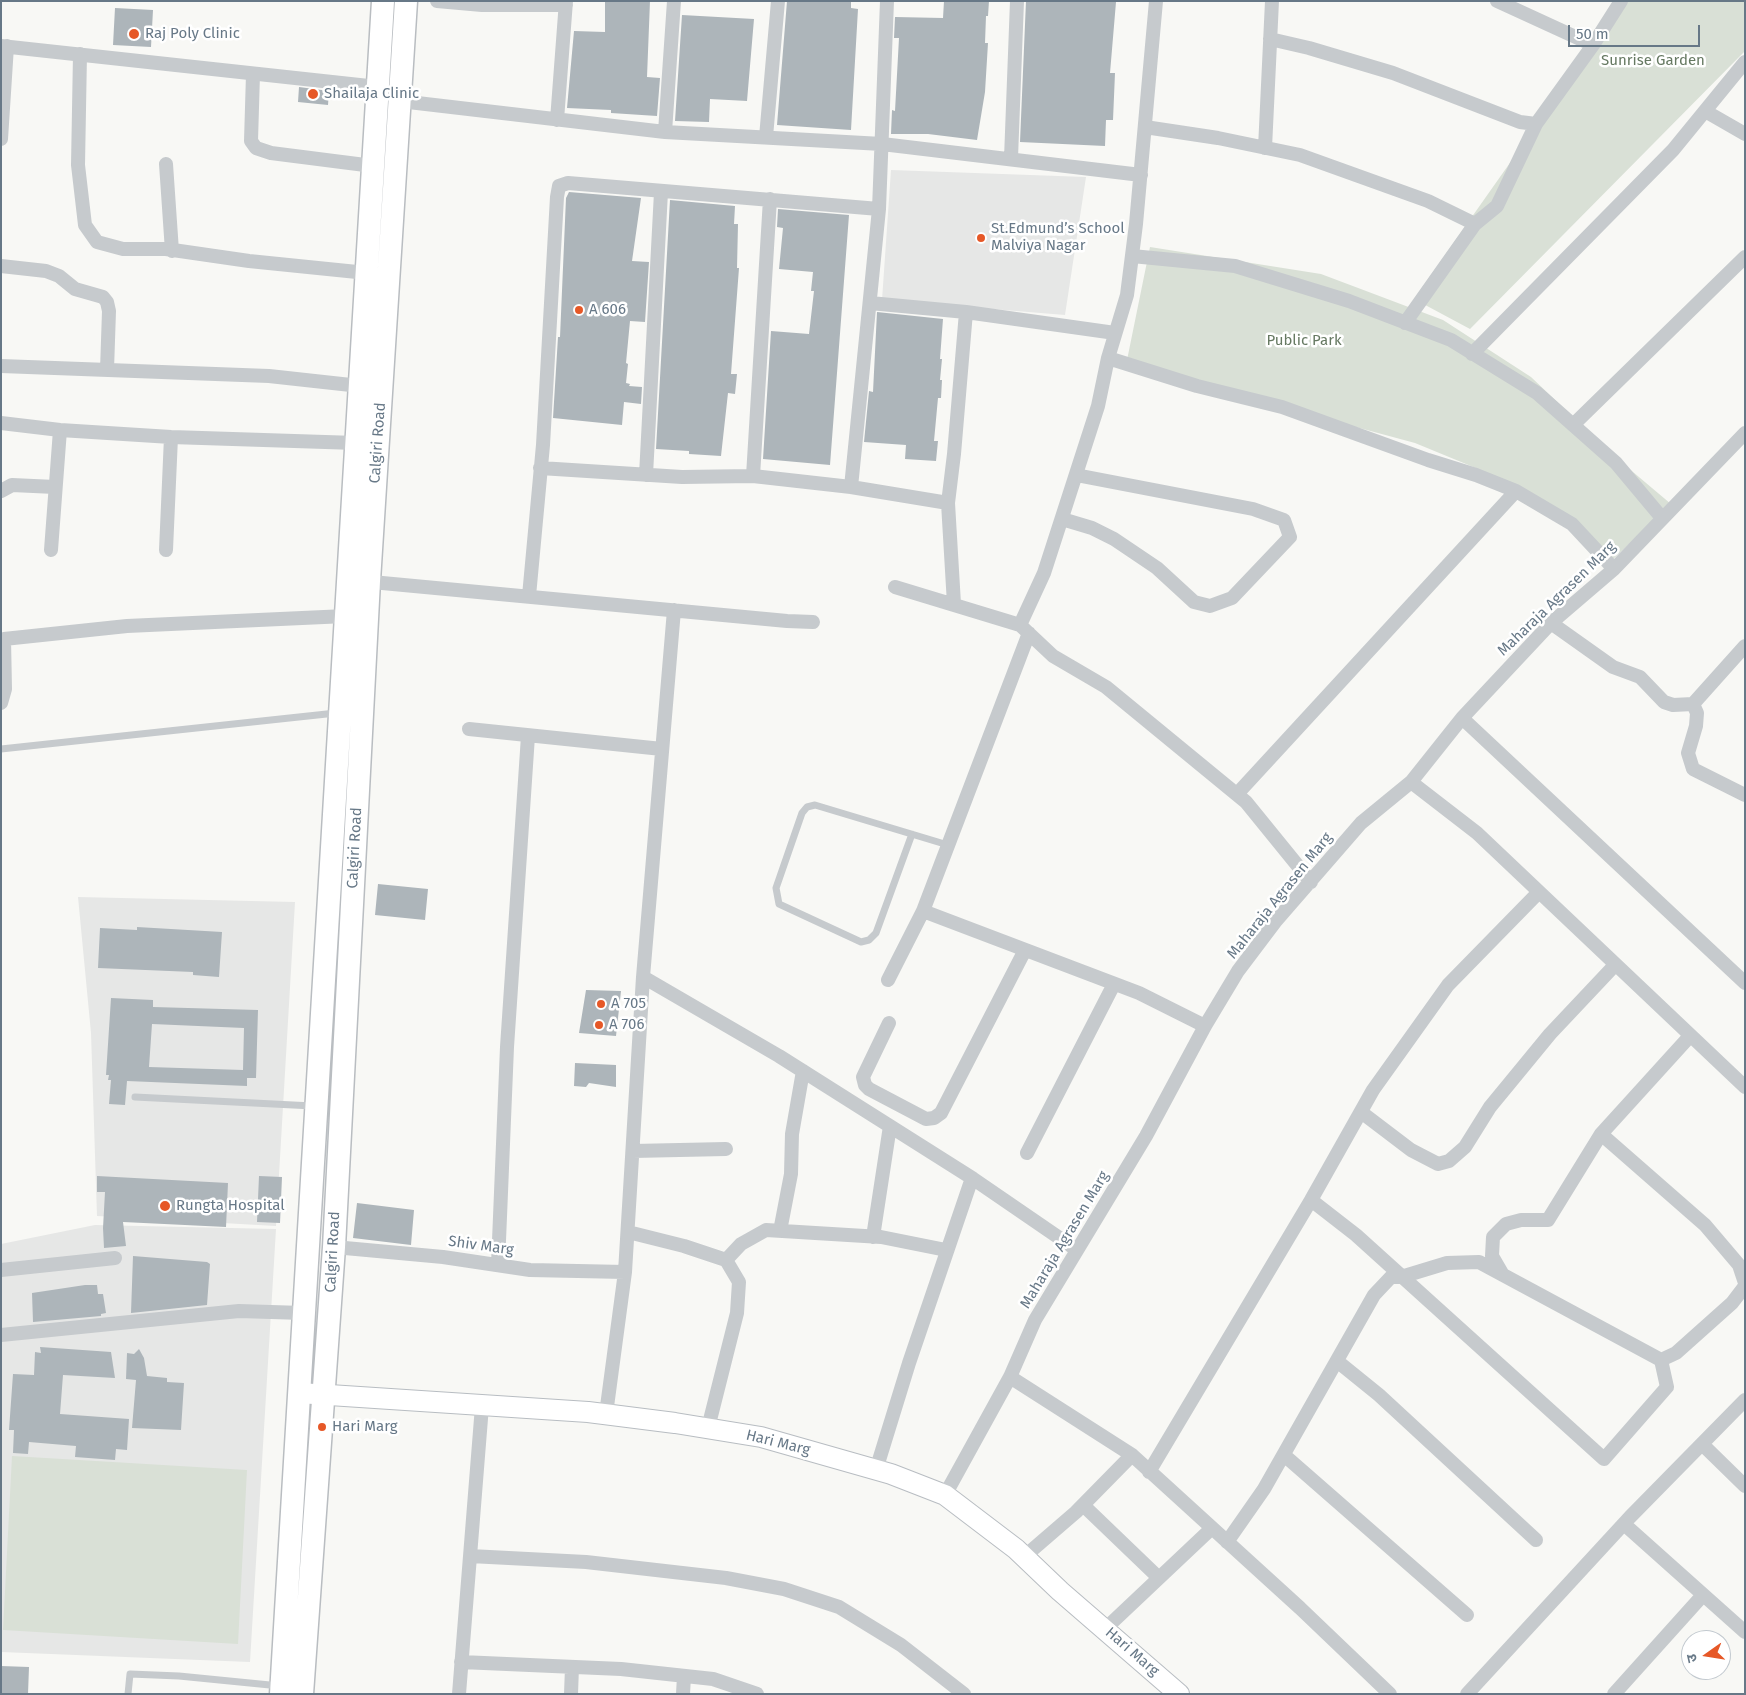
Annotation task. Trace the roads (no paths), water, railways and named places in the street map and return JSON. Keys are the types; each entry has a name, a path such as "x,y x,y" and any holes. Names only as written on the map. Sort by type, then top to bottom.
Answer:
{"main road":[{"name":"Calgiri Road","path":"288,1691 303,1313 346,616 359,580 356,443 383,1"},
{"name":"Calgiri Road","path":"288,1691 324,1396 334,1247 359,580 400,101 406,1"}],"street":[{"path":"437,1 482,5 566,3 557,120"},
{"path":"665,132 674,1"},
{"path":"766,137 778,1"},
{"path":"851,487 879,209 887,1"},
{"path":"1011,158 1017,1"},
{"path":"888,980 923,910 948,845 1044,573 1098,406 1108,358 1127,295 1141,175 1156,1"},
{"path":"1265,148 1272,1"},
{"path":"1497,1 1592,45"},
{"path":"1405,322 1474,224 1496,206 1536,124 1621,1"},
{"path":"1270,39 1309,48 1393,73 1520,122 1536,124"},
{"path":"1,139 4,46 378,87"},
{"path":"80,54 78,165 85,225 97,242 123,248 172,251 249,262 367,273"},
{"path":"1472,354 1673,150 1745,62"},
{"path":"253,74 251,141 256,148 271,153 373,166"},
{"path":"400,101 665,132 882,144 1141,175"},
{"path":"1705,111 1745,134"},
{"path":"1145,127 1300,155 1419,198 1474,224"},
{"path":"166,164 172,251"},
{"path":"529,596 540,468 559,186 568,183 879,209"},
{"path":"646,475 661,192"},
{"path":"753,476 770,199"},
{"path":"1132,256 1235,266 1350,301 1451,340 1537,393 1616,463 1662,518"},
{"path":"1573,425 1745,257"},
{"path":"1,266 46,271 59,276 75,290 103,297 107,302 108,312 107,370"},
{"path":"870,303 966,312 1116,333"},
{"path":"954,604 948,503 966,312"},
{"path":"1108,358 1198,386 1282,407 1428,460 1476,475 1516,491 1572,524 1614,569"},
{"path":"1,366 269,376 360,386"},
{"path":"1,424 171,437 356,443"},
{"path":"51,550 60,430"},
{"name":"Maharaja Agrasen Marg","path":"944,1495 1010,1377 1035,1320 1146,1136 1205,1026 1238,971 1275,922 1361,823 1412,782 1462,718 1551,623 1614,569 1745,433"},
{"path":"166,550 171,437"},
{"path":"540,468 646,475 753,476 851,487 948,503"},
{"path":"1062,519 1092,528 1114,539 1157,568 1194,602 1210,606 1232,598 1290,537 1284,520 1253,509 1076,475"},
{"path":"1,491 12,485 55,487"},
{"path":"1237,794 1516,491"},
{"path":"359,580 813,622"},
{"path":"895,587 954,604 1024,629 1053,656 1106,687 1246,802 1311,882"},
{"path":"606,1414 625,1272 643,977 674,610"},
{"path":"1,703 5,689 3,639 127,626 346,616"},
{"path":"1551,623 1613,667 1640,677 1664,702 1673,706 1693,704 1745,646"},
{"path":"1693,704 1697,713 1696,726 1688,753 1693,769 1745,795"},
{"path":"1462,718 1745,983"},
{"path":"469,729 662,748"},
{"path":"498,1265 507,1047 528,736"},
{"path":"1412,782 1477,833 1745,1087"},
{"path":"1149,1472 1311,1200 1373,1090 1448,985 1539,892"},
{"path":"923,910 1139,993 1205,1026"},
{"path":"889,1023 863,1077 865,1084 869,1090 926,1119 934,1118 941,1113 1025,950"},
{"path":"1361,1112 1411,1150 1438,1164 1449,1161 1465,1147 1490,1107 1550,1034 1615,965"},
{"path":"643,977 803,1071 972,1178 1077,1250"},
{"path":"1027,1153 1114,984"},
{"path":"1503,1276 1492,1256 1493,1237 1506,1224 1521,1220 1548,1220 1601,1134 1690,1036"},
{"path":"780,1231 791,1174 792,1134 803,1071"},
{"path":"873,1237 890,1126"},
{"path":"1601,1134 1706,1225 1739,1265 1745,1285 1732,1303 1676,1353 1661,1360"},
{"path":"633,1151 726,1149"},
{"path":"876,1470 946,1250 972,1178"},
{"path":"1227,1542 1264,1489 1374,1294 1391,1277 1401,1277 1447,1263 1479,1262 1661,1360 1667,1387 1604,1459 1401,1277 1356,1235 1311,1200"},
{"path":"726,1260 742,1244 766,1230 873,1237 946,1250"},
{"path":"628,1232 684,1246 726,1260 739,1282 737,1313 708,1428"},
{"name":"Shiv Marg","path":"334,1247 443,1257 530,1270 625,1272"},
{"path":"1,1270 115,1258"},
{"path":"1,1335 240,1312 303,1313"},
{"path":"1337,1361 1378,1395 1536,1540"},
{"path":"1010,1377 1132,1456 1390,1694"},
{"name":"Hari Marg","path":"299,1393 606,1414 761,1437 876,1470 944,1495 1024,1556 1179,1694"},
{"path":"1467,1694 1624,1524 1745,1400"},
{"path":"459,1694 482,1406"},
{"path":"1702,1444 1745,1486"},
{"path":"1284,1455 1466,1615"},
{"path":"1024,1556 1083,1505 1132,1456"},
{"path":"1083,1505 1159,1578"},
{"path":"1624,1524 1745,1632"},
{"path":"1105,1629 1212,1528"},
{"path":"470,1556 586,1562 726,1578 784,1589 839,1607 901,1645 964,1694"},
{"path":"1614,1694 1703,1595"},
{"path":"462,1662 572,1667 713,1679 757,1694"},
{"path":"570,1694 572,1667"},
{"path":"683,1694 684,1676"}],"lane":[{"path":"1,749 340,712"},
{"path":"912,834 876,933 869,940 860,942 779,904 776,888 802,813 807,807 815,805 912,834 948,845"},
{"path":"134,1097 316,1106"},
{"path":"128,1694 130,1674 179,1676 288,1691"}],"place":[{"name":"Raj Poly Clinic","path":"134,34"},
{"name":"Shailaja Clinic","path":"313,94"},
{"name":"St.Edmund’s School Malviya Nagar","path":"981,238"},
{"name":"A 606","path":"579,310"},
{"name":"A 705","path":"601,1004"},
{"name":"A 706","path":"599,1025"},
{"name":"Rungta Hospital","path":"165,1206"},
{"name":"Hari Marg","path":"322,1427"}],"park label":[{"name":"Sunrise Garden","path":"1653,61"},
{"name":"Public Park","path":"1304,341"}]}
